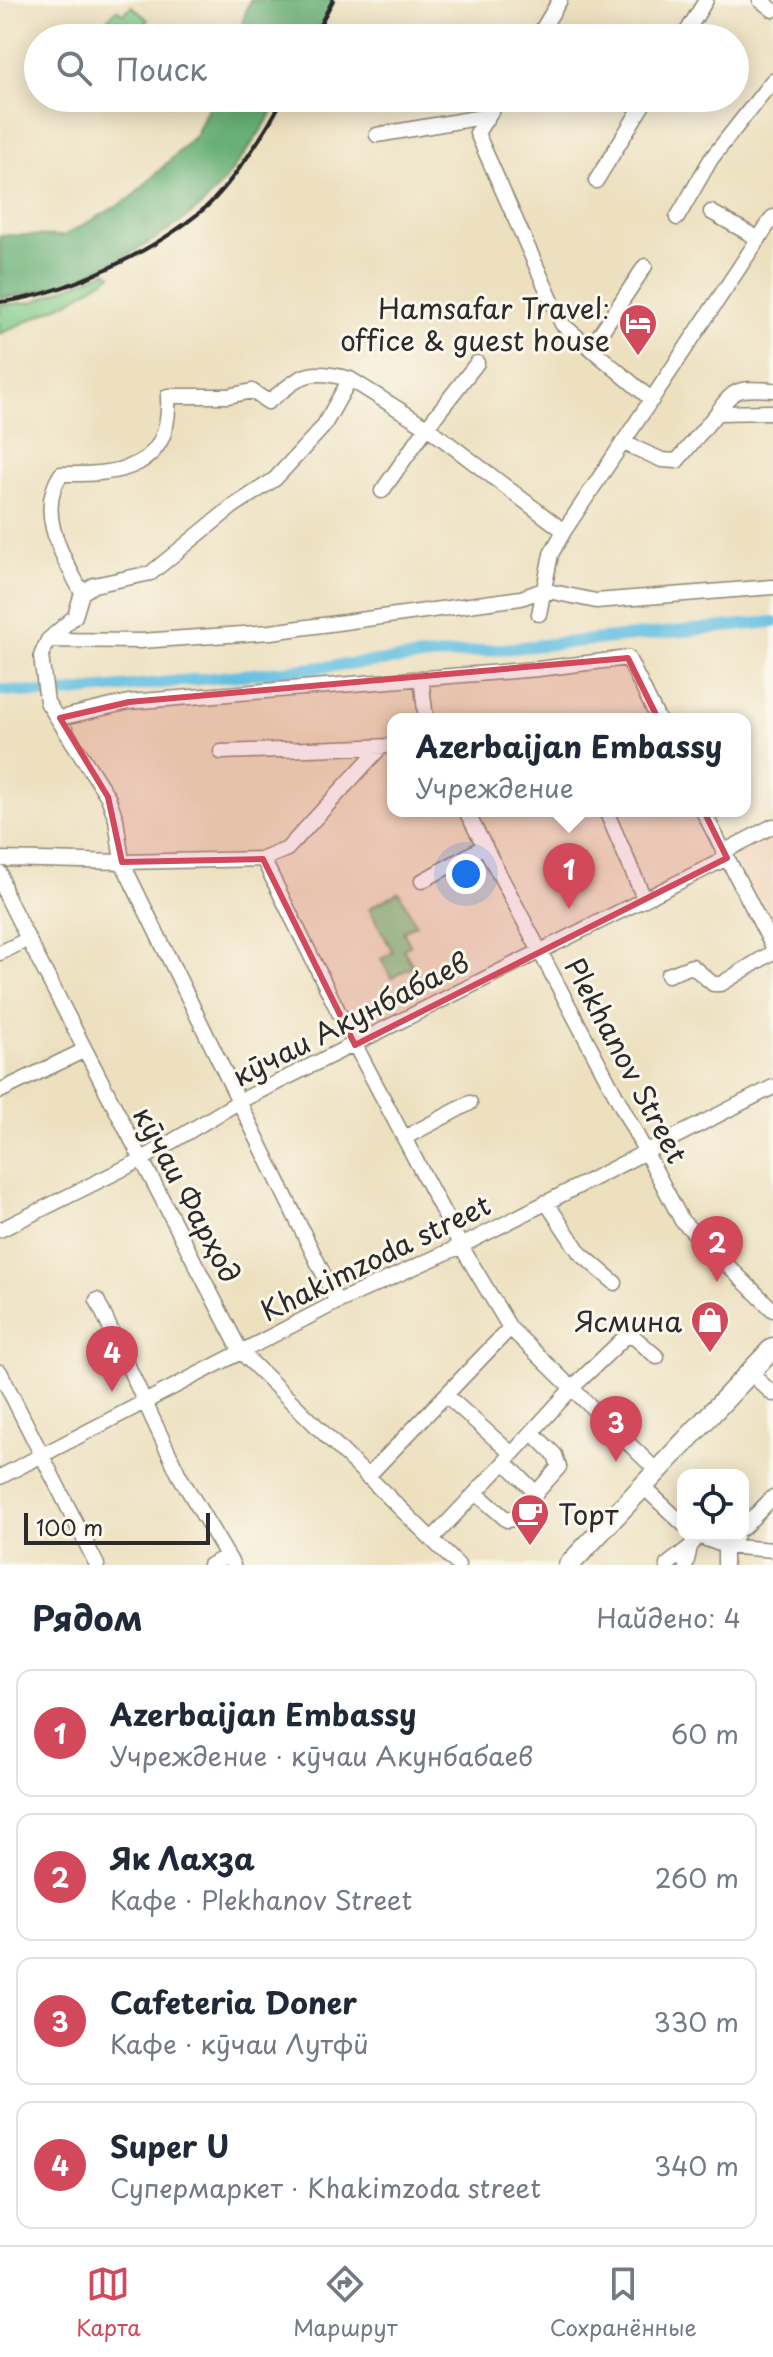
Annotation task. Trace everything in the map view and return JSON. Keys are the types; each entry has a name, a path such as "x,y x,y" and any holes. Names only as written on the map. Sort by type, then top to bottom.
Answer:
{"highway":[{"path":"569,1565 773,1348"},
{"path":"584,1565 651,1494 768,1380"}],"street":[{"path":"545,24 560,0"},
{"path":"691,24 706,0"},
{"path":"760,0 773,10"},
{"path":"749,111 773,80"},
{"path":"491,112 477,133 562,324 592,346 652,400"},
{"path":"596,181 638,112"},
{"path":"677,218 711,159 748,112"},
{"path":"377,135 488,116"},
{"path":"711,212 759,239"},
{"path":"539,614 551,554 564,531 773,217"},
{"path":"592,346 645,266"},
{"path":"382,491 477,363"},
{"path":"82,593 51,526 51,490 61,474 121,471 148,458 162,444 169,414 168,396 228,396 252,391 268,402 293,383 317,371 350,379 427,427 564,531"},
{"path":"337,1302 122,862 116,819 108,797 85,766 60,718 47,702 41,656 48,640 75,616 82,593 94,585 151,573 232,507 275,479 323,427 350,379"},
{"path":"624,443 662,460 677,461 728,395 738,389 773,390"},
{"path":"717,413 773,412"},
{"path":"48,640 140,641 271,632 521,598 543,590 596,601 773,587"},
{"path":"60,718 129,702 628,658 655,713"},
{"path":"421,678 425,713"},
{"path":"0,859 122,862 263,859 287,849 386,748"},
{"path":"221,752 386,748"},
{"name":"Plekhanov Street","path":"469,817 682,1221 773,1310"},
{"path":"609,817 644,898"},
{"path":"668,975 692,966 713,984 721,984 773,950 706,817"},
{"name":"кӯчаи Акунбабаев","path":"0,1230 141,1160 240,1101 644,898 773,826"},
{"path":"422,881 485,846"},
{"path":"263,859 355,1045 461,1246 510,1328 657,1471"},
{"name":"кӯчаи Фарҳод","path":"0,873 6,895 28,939 241,1352 432,1539 448,1561"},
{"path":"0,953 28,939"},
{"path":"0,1091 85,1050"},
{"name":"Khakimzoda street","path":"0,1477 337,1302 461,1246 773,1087"},
{"path":"404,1138 470,1103"},
{"path":"546,1202 580,1253 615,1283"},
{"path":"97,1300 179,1475 229,1561 210,1565"},
{"path":"367,1477 510,1328"},
{"path":"432,1539 573,1387 625,1337 634,1337 657,1357"},
{"path":"0,1372 97,1565"},
{"path":"447,1396 509,1458 535,1492"},
{"path":"476,1493 507,1520 559,1467 555,1455 532,1432"},
{"path":"651,1494 677,1518"},
{"path":"749,1522 773,1497"},
{"path":"667,1565 693,1541"},
{"path":"686,1565 694,1541"},
{"path":"699,1541 773,1550"},
{"path":"725,1565 725,1546 730,1541"}],"highlighted area":[{"path":"628,658 727,858 355,1045 263,859 122,862 108,797 60,718 129,702"}],"shaded area":[{"path":"773,829 773,935 732,850"}],"green space":[{"path":"250,0 334,0 321,24 242,24"},
{"path":"132,6 148,20 145,24 103,24 117,9 123,14"},
{"path":"206,112 272,112 232,171 200,207 179,223 132,253 79,278 0,298 0,235 63,236 131,198 196,135"},
{"path":"107,271 112,275 68,302 0,334 0,305 33,302"},
{"path":"399,892 416,924 403,931 410,945 403,949 413,966 391,978 381,959 393,952 369,908"}],"waterway":[{"path":"0,690 51,694 773,622"}],"railway":[{"path":"320,24 333,0"},
{"path":"0,302 52,291 80,281 135,255 185,224 215,198 237,171 275,112"}],"place":[{"name":"Hamsafar Travel: office & guest house","path":"638,357"},
{"name":"Azerbaijan Embassy","path":"569,909"},
{"name":"Як Лахза","path":"717,1282"},
{"name":"Ясмина","path":"710,1354"},
{"name":"Super U","path":"112,1392"},
{"name":"Cafeteria Doner","path":"616,1462"},
{"name":"Торт","path":"530,1547"}]}
